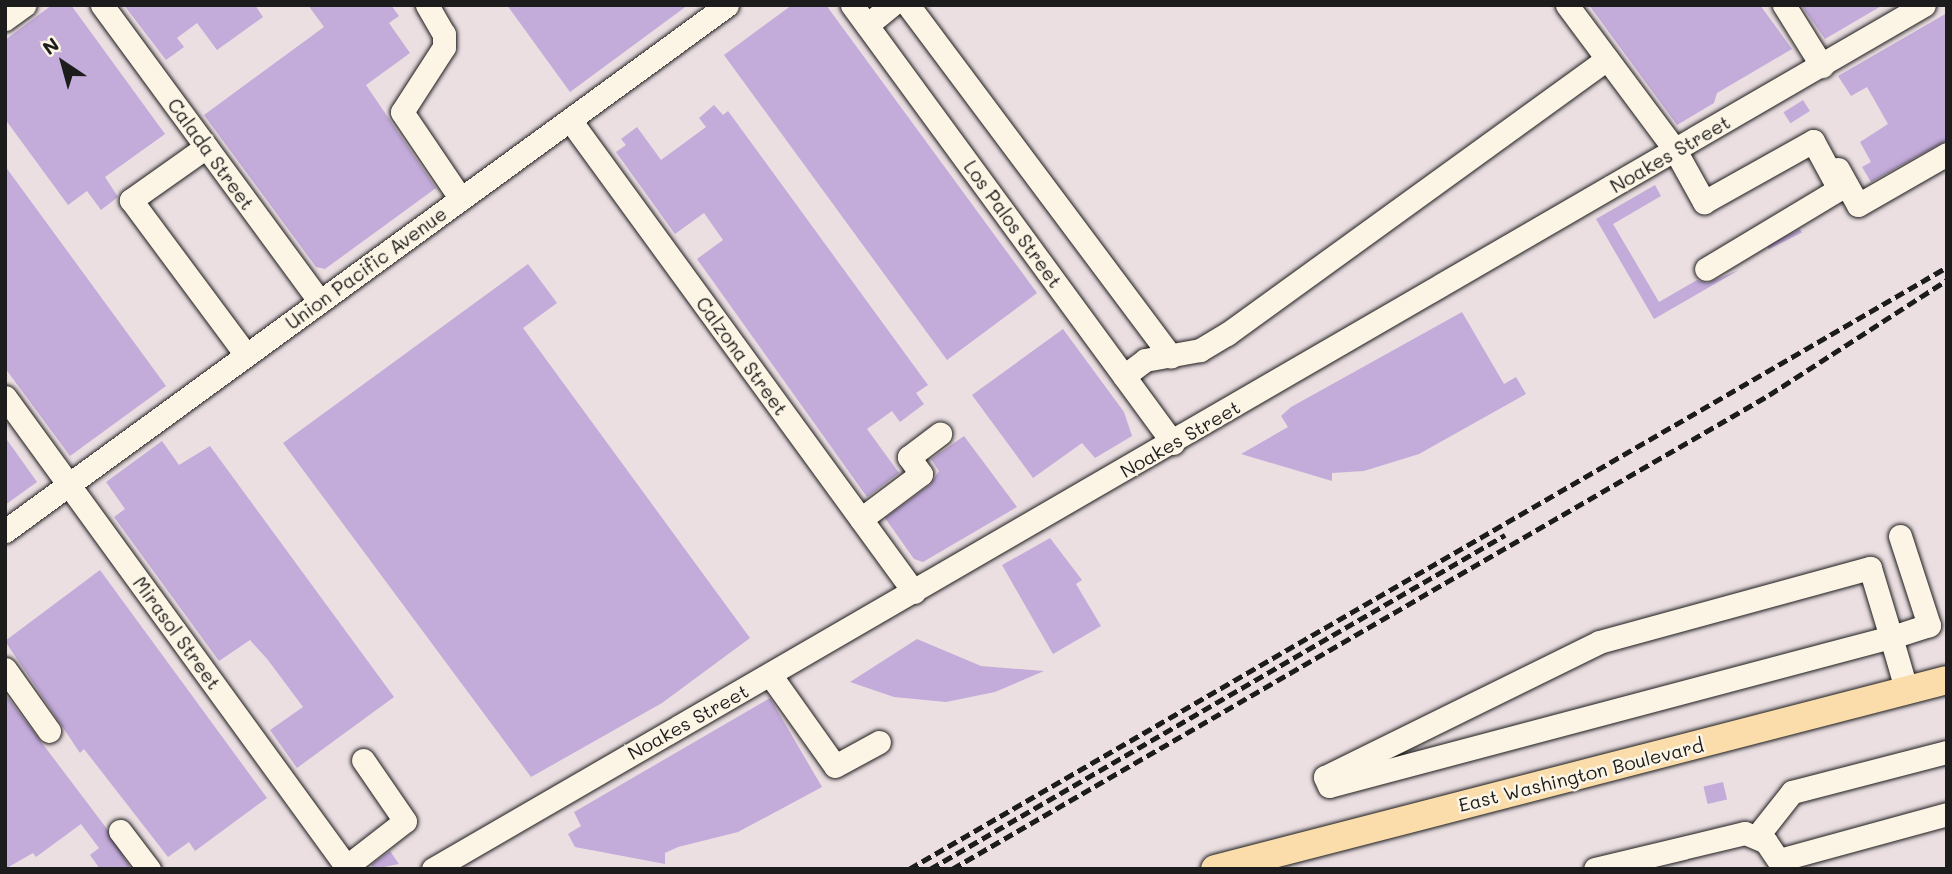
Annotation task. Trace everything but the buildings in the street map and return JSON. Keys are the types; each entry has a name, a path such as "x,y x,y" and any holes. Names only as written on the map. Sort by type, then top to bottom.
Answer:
{"main road":[{"name":"East Washington Boulevard","path":"1215,869 1947,680"}],"street":[{"path":"5,19 24,5"},
{"name":"Calada Street","path":"102,5 320,302"},
{"path":"428,5 444,34 444,47 402,112 461,199"},
{"name":"Union Pacific Avenue","path":"5,531 727,5"},
{"name":"Los Palos Street","path":"852,5 1173,443"},
{"path":"867,25 892,5"},
{"path":"908,5 1171,356"},
{"path":"1567,5 1675,150 1704,202 1813,141 1839,189 1706,269"},
{"path":"1784,5 1816,70"},
{"name":"Noakes Street","path":"433,869 771,676 1924,5"},
{"path":"1124,376 1145,360 1171,356 1227,334 1607,59"},
{"name":"Calzona Street","path":"570,120 914,592"},
{"path":"205,146 131,200 246,355"},
{"path":"1821,156 1828,152 1858,205 1947,154"},
{"name":"Mirasol Street","path":"5,397 347,868"},
{"path":"861,519 921,474 909,457 940,435"},
{"path":"1900,536 1929,625 1891,636 1329,786 1325,777 1599,642 1870,568 1891,636 1908,692"},
{"path":"5,669 49,731"},
{"path":"771,676 835,766 879,742"},
{"path":"1758,835 1793,792 1947,751"},
{"path":"347,868 405,821 363,760"},
{"path":"1595,869 1732,834 1758,835 1782,864 1947,814"},
{"path":"120,831 149,869"}],"railway":[{"path":"909,869 1947,267"},
{"path":"952,869 1769,395 1947,280"},
{"path":"930,869 1505,535"}]}
